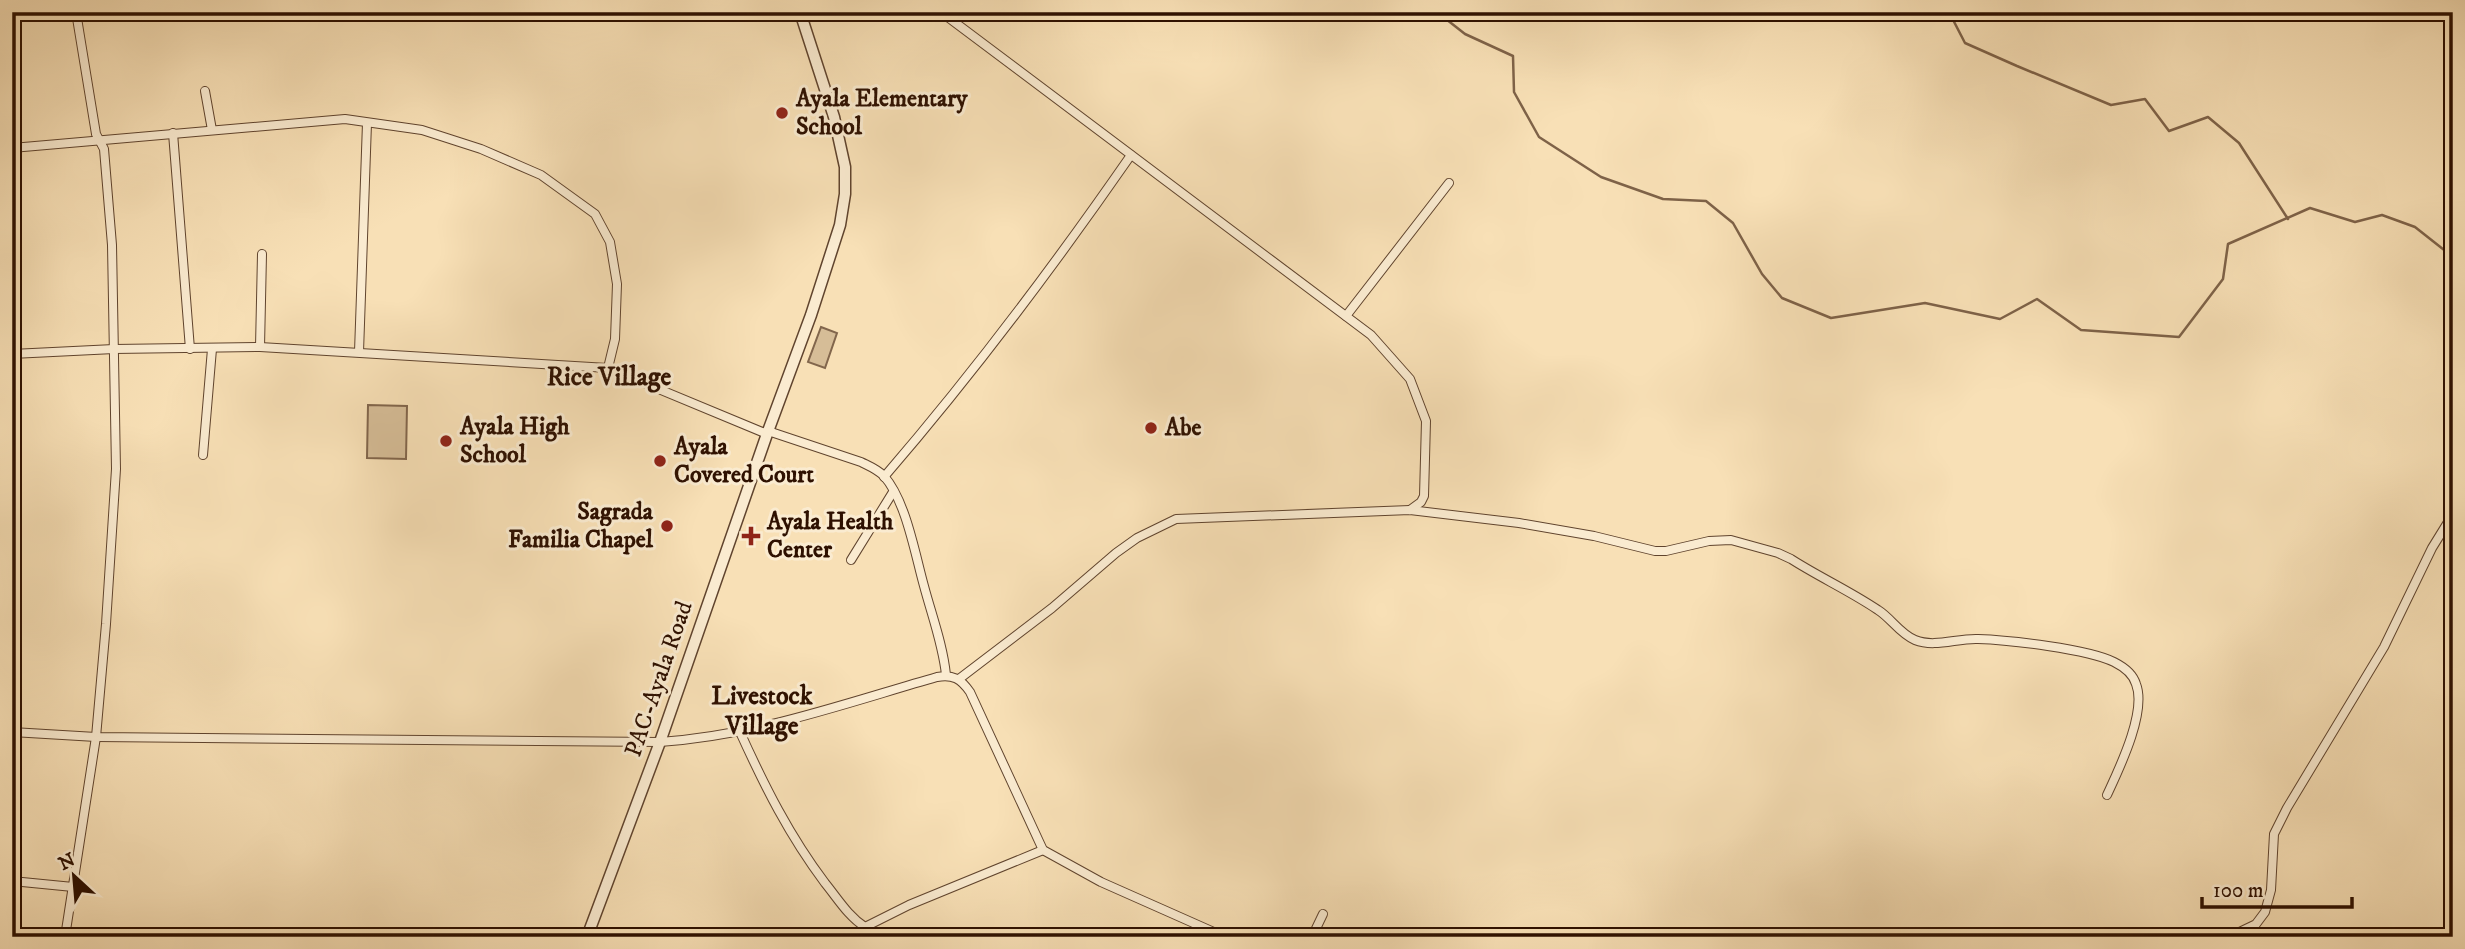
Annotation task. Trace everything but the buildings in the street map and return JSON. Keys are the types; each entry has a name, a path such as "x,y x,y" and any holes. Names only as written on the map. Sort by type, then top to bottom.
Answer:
{"street":[{"path":"65,937 96,737 116,469 112,245 104,149 96,134 76,12"},
{"name":"PAC-Ayala Road","path":"587,937 660,742 811,315 840,225 845,194 845,167 834,117 800,12"},
{"path":"941,12 1371,335 1410,379 1426,421 1424,496 1421,502 1410,509"},
{"path":"205,91 212,130"},
{"path":"12,148 345,120 422,130 481,149 541,175 595,214 610,242 617,284 615,339 608,368"},
{"path":"359,352 366,122"},
{"path":"173,133 190,349"},
{"path":"884,477 999,337 1077,234 1131,155"},
{"path":"1346,316 1449,183"},
{"path":"260,347 262,254"},
{"path":"12,354 114,349 260,347 608,368 768,432 861,462 884,477 894,492 909,531 942,650 946,675"},
{"path":"203,455 212,349"},
{"path":"851,560 894,492"},
{"path":"959,679 1052,608 1116,553 1137,538 1170,521 1410,509 1519,523 1594,536 1655,551 1709,541 1731,540 1779,553 1825,578 1875,608 1914,640 1937,643 1976,639 2006,642 2080,653 2112,661 2132,676 2138,694 2129,747 2107,795"},
{"path":"2229,937 2256,924 2265,912 2272,890 2274,834 2384,647 2432,548 2453,514"},
{"path":"12,733 96,737 660,742 740,732 946,675 959,679 970,692 1043,850 1101,882 1225,937"},
{"path":"740,732 778,814 806,858 852,918 865,927"},
{"path":"855,937 865,927 909,905 1043,850"},
{"path":"12,881 73,887"},
{"path":"1312,937 1323,914"}],"shaded area":[{"path":"821,327 837,333 825,368 808,362"},
{"path":"368,405 407,406 406,459 367,458"}],"waterway":[{"path":"1437,12 1465,34 1513,56 1514,92 1539,137 1601,177 1663,199 1706,201 1733,223 1762,274 1782,298 1831,318 1925,303 2000,319 2037,299 2081,330 2179,337 2223,279 2228,244 2310,208 2355,222 2382,215 2415,227 2453,257"},
{"path":"1949,12 1965,43 2111,105 2145,99 2169,131 2208,117 2239,143 2288,219"}],"place":[{"name":"Ayala Elementary School","path":"782,113"},
{"name":"Abe","path":"1151,428"},
{"name":"Ayala High School","path":"446,441"},
{"name":"Ayala Covered Court","path":"660,461"},
{"name":"Sagrada Familia Chapel","path":"667,526"},
{"name":"Ayala Health Center","path":"751,536"}],"district":[{"name":"Rice Village","path":"609,377"},
{"name":"Livestock Village","path":"762,711"}]}
